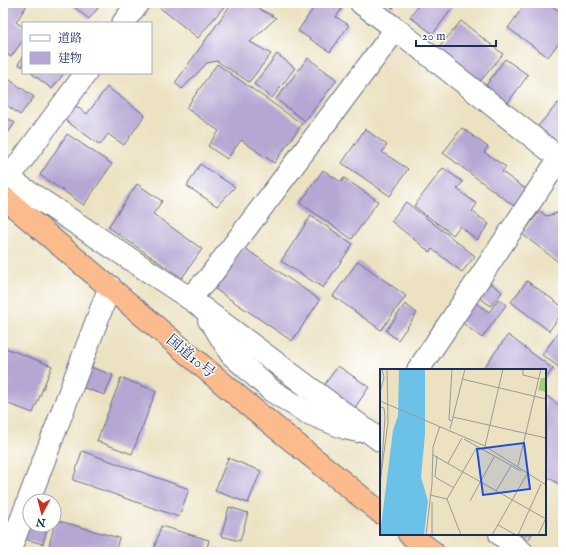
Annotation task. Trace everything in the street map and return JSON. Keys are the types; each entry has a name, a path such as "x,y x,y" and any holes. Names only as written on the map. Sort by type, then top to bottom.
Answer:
{"highway":[{"name":"国道10号","path":"5,184 110,286 253,408 380,512"},
{"path":"410,535 433,552"}],"street":[{"path":"124,22 138,3"},
{"path":"361,3 562,158 419,369"},
{"path":"189,298 208,279 396,29"},
{"path":"85,74 5,184 189,298 379,434"},
{"path":"9,552 110,286"},
{"path":"189,298 214,326 231,354 272,391 308,413 345,428 379,434"},
{"path":"253,408 272,391"},
{"path":"501,535 522,552"}],"building":[{"path":"4,3 24,3 27,5 16,22 22,26 22,41 11,57 3,51"},
{"path":"69,3 102,3 89,19"},
{"path":"154,3 227,3 198,38"},
{"path":"232,3 249,3 276,18 250,42 271,54 249,82 217,61 207,63 182,89 175,83"},
{"path":"295,3 306,3 302,8"},
{"path":"317,3 345,4 336,17 349,25 330,52 298,31"},
{"path":"386,3 396,3 393,8"},
{"path":"420,3 456,3 433,34 410,17"},
{"path":"526,3 535,3 540,6 542,3 548,3 563,14 563,37 548,57 508,28"},
{"path":"461,21 503,54 478,84 437,50"},
{"path":"277,54 295,68 272,98 254,84"},
{"path":"22,58 22,66 18,64"},
{"path":"308,58 337,80 305,121 276,99"},
{"path":"505,59 528,75 507,104 484,88"},
{"path":"217,64 302,124 274,163 241,140 227,159 208,146 219,131 186,108"},
{"path":"32,74 63,74 52,89"},
{"path":"10,80 34,97 20,115 3,102 3,91"},
{"path":"107,87 145,115 124,145 108,134 100,145 62,118 72,103 87,114"},
{"path":"558,103 563,108 563,137 553,149 533,132"},
{"path":"3,115 15,123 3,140"},
{"path":"462,128 488,147 484,152 506,167 502,172 527,190 514,206 443,153"},
{"path":"365,129 387,145 382,152 408,169 390,196 342,163"},
{"path":"67,134 112,164 84,205 40,175"},
{"path":"200,164 235,187 217,206 187,186"},
{"path":"443,168 463,182 457,189 477,204 472,211 489,224 477,240 460,226 453,235 414,206"},
{"path":"323,170 341,182 344,178 378,201 352,239 300,203"},
{"path":"137,184 162,201 153,214 202,249 182,278 108,227"},
{"path":"406,202 475,256 462,272 432,249 430,252 391,221"},
{"path":"540,211 546,216 558,213 563,217 563,262 561,264 522,234"},
{"path":"311,216 353,244 323,288 281,261"},
{"path":"243,247 320,300 292,341 215,289"},
{"path":"358,261 406,296 381,330 333,296"},
{"path":"563,267 563,277 558,274"},
{"path":"488,281 502,292 491,306 477,296"},
{"path":"527,281 563,307 563,312 549,331 511,302"},
{"path":"499,299 506,305 482,338 460,321 474,302 489,312"},
{"path":"405,304 417,313 398,340 386,331"},
{"path":"563,326 563,370 542,355"},
{"path":"508,335 553,369 546,378 546,369 483,369"},
{"path":"3,347 52,366 33,413 6,403 7,398 3,396"},
{"path":"85,365 113,375 105,395 78,386"},
{"path":"338,366 369,387 354,409 322,388"},
{"path":"121,378 156,391 132,454 97,441"},
{"path":"546,396 563,408 563,487 546,476"},
{"path":"82,451 189,489 179,517 73,480"},
{"path":"228,458 261,471 248,503 215,491"},
{"path":"229,507 248,513 240,541 221,536"},
{"path":"62,522 119,538 115,552 57,552 48,549 52,533 62,533"},
{"path":"161,526 209,540 206,552 167,552 154,549"},
{"path":"24,533 46,533 43,544 21,538"},
{"path":"521,535 531,535 528,540"},
{"path":"129,548 141,552 128,552"},
{"path":"215,548 229,552 214,552"}]}
